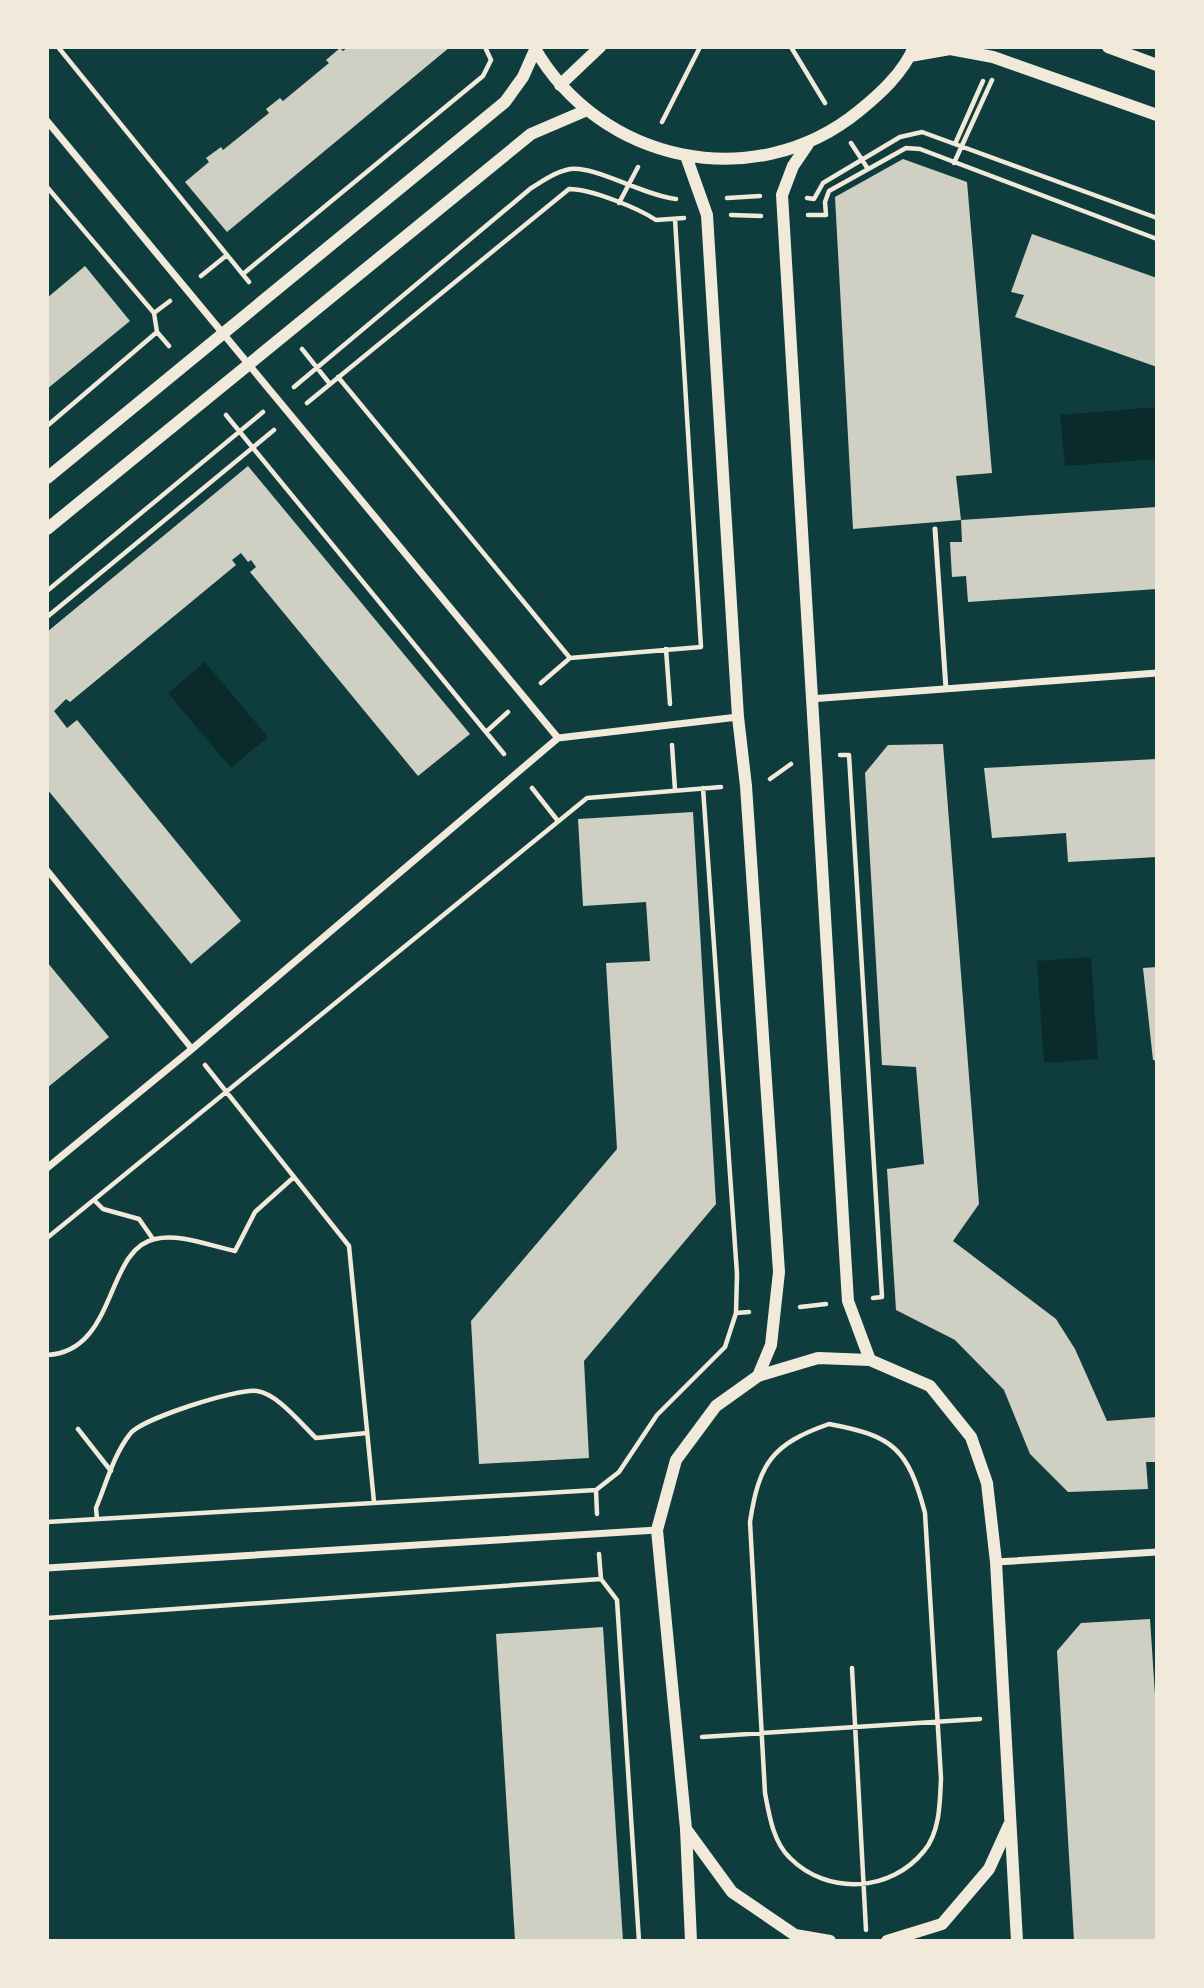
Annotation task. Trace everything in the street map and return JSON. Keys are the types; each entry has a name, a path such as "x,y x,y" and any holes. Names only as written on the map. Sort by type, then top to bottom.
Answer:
{"street":[{"path":"560,85 600,47"},
{"path":"1108,47 1157,65"},
{"path":"535,48 560,85 587,110 648,147 686,156 759,158 808,144 841,126 881,93 913,52 950,49 997,58 1157,115"},
{"path":"47,478 505,102 523,77 535,48"},
{"path":"47,529 531,134 587,110"},
{"path":"47,121 558,738"},
{"path":"808,144 793,166 782,195 783,216 848,1301 870,1360"},
{"path":"686,156 706,215 738,717 747,799 779,1272 771,1345 758,1376"},
{"path":"810,699 1157,673"},
{"path":"47,1168 192,1049 558,738 738,717"},
{"path":"47,870 192,1049"},
{"path":"691,1941 686,1829 657,1530 676,1460 716,1406 758,1376 818,1358 870,1360 930,1386 971,1437 987,1483 996,1562 1017,1941"},
{"path":"47,1568 657,1530"},
{"path":"996,1562 1157,1552"},
{"path":"887,1941 942,1924 989,1868 1010,1823"},
{"path":"686,1829 732,1892 795,1935 830,1941"}],"lane":[{"path":"935,529 946,689"}],"path":[{"path":"58,47 243,274 483,76 491,60 485,47"},
{"path":"619,203 700,47"},
{"path":"954,163 958,145 997,58"},
{"path":"47,591 530,189 550,176 571,169 591,172 672,198 782,195 814,199 823,183 900,137 922,132 1157,218"},
{"path":"47,617 569,189 583,189 639,208 656,220 706,215 826,215 825,202 829,191 906,148 920,149 1157,239"},
{"path":"47,187 154,313 157,332 186,365"},
{"path":"486,732 570,658 701,647 675,219"},
{"path":"47,426 157,332"},
{"path":"338,377 570,658"},
{"path":"47,1238 558,821 210,395"},
{"path":"47,1521 596,1490 618,1472 657,1415 725,1347 736,1313 737,1274 704,788"},
{"path":"192,1049 349,1246 374,1502"},
{"path":"47,1355 58,1355 92,1333 129,1258 143,1243 170,1237 235,1251 255,1212 294,1177"},
{"path":"94,1200 103,1209 139,1220 153,1239"},
{"path":"97,1519 96,1508 130,1432 145,1422 238,1392 258,1391 275,1400 316,1438 367,1433"},
{"path":"829,1424 867,1431 900,1450 916,1479 925,1513 941,1778 939,1818 925,1850 897,1876 864,1886 822,1880 789,1858 771,1825 765,1793 762,1734 750,1522 755,1487 770,1456 796,1435 829,1424"},
{"path":"78,1429 111,1471"},
{"path":"47,1618 601,1579 617,1600 639,1941"},
{"path":"852,1668 867,1941"},
{"path":"677,1739 1005,1718"}],"water":[{"path":"1157,407 1157,459 1065,466 1060,415"},
{"path":"205,662 268,737 231,768 168,693"},
{"path":"1091,957 1098,1059 1044,1063 1037,961"}],"building":[{"path":"348,47 450,47 227,232 185,182 209,162 206,158 221,147 223,150 269,113 266,109 280,98 283,101 329,63 326,60 340,48 343,51"},
{"path":"903,159 967,182 992,473 956,476 961,520 853,529 835,197"},
{"path":"1032,234 1157,278 1157,367 1015,317 1024,295 1011,292"},
{"path":"85,266 130,321 47,389 47,298"},
{"path":"248,466 470,734 418,776 250,572 256,567 251,560 248,562 241,553 232,560 236,565 70,702 66,699 54,711 67,728 77,720 241,921 191,964 47,789 47,632"},
{"path":"1157,507 1157,589 968,602 966,576 952,577 950,542 962,542 961,520"},
{"path":"943,744 979,1204 953,1241 1056,1319 1075,1349 1107,1421 1157,1417 1157,1462 1146,1462 1148,1489 1068,1492 1030,1454 1004,1390 955,1340 896,1310 887,1169 924,1164 916,1067 882,1065 865,773 888,745"},
{"path":"1157,759 1157,857 1068,862 1066,833 992,838 984,768"},
{"path":"693,812 716,1204 584,1361 589,1458 479,1464 471,1321 617,1149 606,963 650,961 646,902 583,906 578,819"},
{"path":"47,962 109,1037 47,1088"},
{"path":"1157,967 1157,1061 1153,1060 1143,968"},
{"path":"1150,1619 1157,1725 1157,1941 1074,1941 1057,1651 1081,1623"},
{"path":"603,1627 623,1941 515,1941 496,1634"}]}
